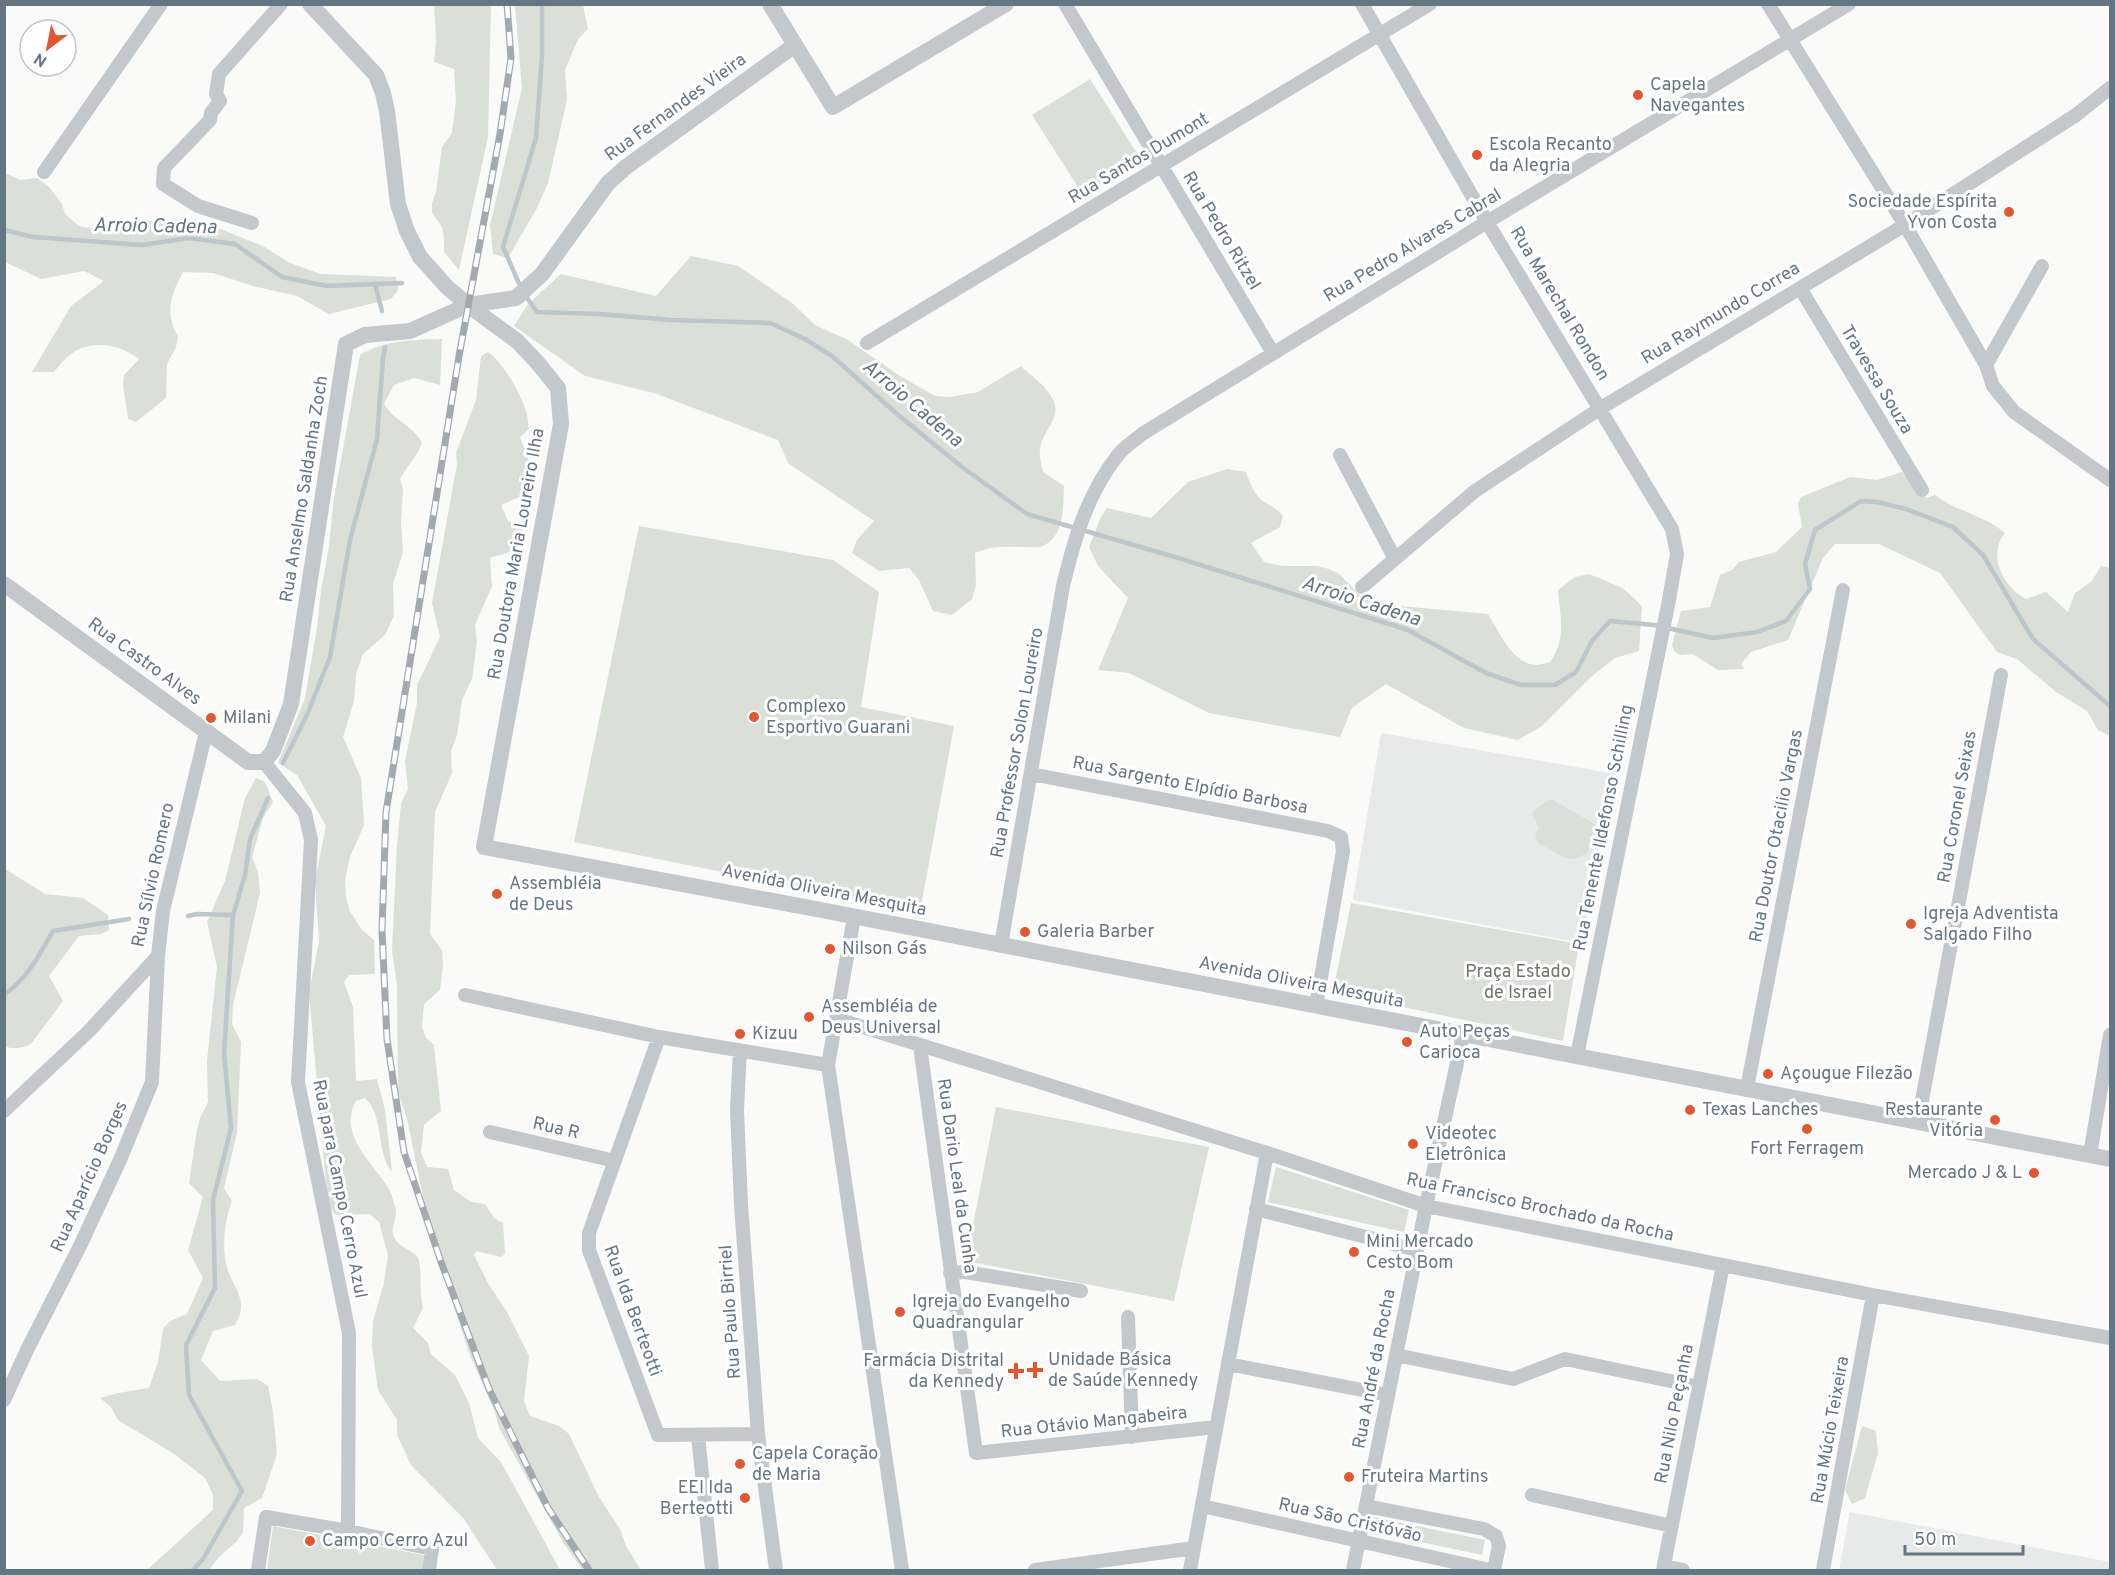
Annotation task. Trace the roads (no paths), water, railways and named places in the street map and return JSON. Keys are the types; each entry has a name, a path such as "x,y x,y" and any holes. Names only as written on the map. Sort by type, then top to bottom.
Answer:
{"street":[{"path":"44,172 161,4"},
{"path":"252,223 189,201 163,184 164,168 210,120 211,113 220,101 216,94 219,74 281,4"},
{"path":"310,4 376,75 387,111 398,204 407,231 420,257 447,287 468,305"},
{"path":"770,4 833,108 1006,4"},
{"name":"Rua Pedro Ritzel","path":"1065,4 1273,353"},
{"name":"Rua Marechal Rondon","path":"1362,4 1487,222 1672,529 1677,554 1659,642"},
{"name":"Rua Santos Dumont","path":"867,344 1430,4"},
{"path":"1768,4 1905,225 1986,365 1993,386 2014,412 2110,480"},
{"name":"Rua Pedro Alvares Cabral","path":"1085,511 1119,454 1142,434 1487,222 1849,4"},
{"name":"Rua Fernandes Vieira","path":"468,305 516,298 542,274 608,183 795,45"},
{"name":"Rua Raymundo Correa","path":"1362,587 1475,491 1601,408 1905,225 2076,115 2110,88"},
{"path":"1986,365 2042,266"},
{"name":"Travessa Souza","path":"1800,288 1922,490"},
{"name":"Rua Anselmo Saldanha Zoch","path":"264,762 273,751 291,704 346,344 365,335 410,331 468,305"},
{"name":"Rua Doutora Maria Loureiro Ilha","path":"468,305 517,341 558,388 561,424 484,848"},
{"path":"1340,455 1395,559"},
{"name":"Rua Professor Solon Loureiro","path":"1001,945 1064,586 1072,548 1085,511"},
{"name":"Rua Castro Alves","path":"4,584 248,762 264,762"},
{"name":"Rua Doutor Otacilio Vargas","path":"1747,1088 1843,590"},
{"name":"Rua Tenente Ildefonso Schilling","path":"1577,1056 1659,642"},
{"name":"Rua Coronel Seixas","path":"1918,1122 2001,675"},
{"name":"Rua Sílvio Romero","path":"4,1111 89,1031 158,956 163,910 206,732"},
{"name":"Rua para Campo Cerro Azul","path":"264,762 305,813 311,840 298,1082 349,1333 348,1531"},
{"name":"Rua Sargento Elpídio Barbosa","path":"1031,774 1328,831 1341,837 1343,851 1317,1006"},
{"name":"Avenida Oliveira Mesquita","path":"484,848 854,916 2110,1159"},
{"path":"854,916 828,1065 902,1570"},
{"name":"Rua Aparício Borges","path":"4,1400 120,1160 152,1082 158,956"},
{"path":"465,995 658,1037 828,1065"},
{"name":"Rua Francisco Brochado da Rocha","path":"837,1019 1267,1153 1426,1206 1873,1295 2110,1338"},
{"name":"Rua André da Rocha","path":"1353,1570 1426,1206 1463,1035"},
{"path":"2090,1155 2110,1035"},
{"name":"Rua Ida Berteotti","path":"658,1037 589,1233 589,1250 658,1435 758,1434"},
{"name":"Rua Dario Leal da Cunha","path":"920,1046 976,1454"},
{"name":"Rua Paulo Birriel","path":"740,1050 737,1110 741,1205 758,1434 776,1570"},
{"name":"Rua R","path":"490,1132 615,1161"},
{"path":"1190,1570 1267,1153"},
{"path":"1257,1209 1417,1250"},
{"name":"Rua Nilo Peçanha","path":"1663,1568 1723,1265"},
{"path":"951,1273 965,1272 1081,1291"},
{"name":"Rua Múcio Teixeira","path":"1823,1570 1873,1295"},
{"path":"1128,1317 1132,1437"},
{"path":"1396,1355 1513,1379 1565,1359 1699,1387"},
{"path":"1228,1364 1388,1395"},
{"name":"Rua Otávio Mangabeira","path":"976,1454 1216,1428"},
{"path":"698,1436 712,1570"},
{"path":"1532,1495 1672,1526"},
{"name":"Rua São Cristóvão","path":"1202,1506 1492,1570"},
{"path":"1366,1506 1484,1529 1496,1536 1498,1546 1492,1570"},
{"path":"258,1570 266,1517 432,1549 429,1570"},
{"path":"1035,1570 1194,1548"},
{"path":"1663,1568 1683,1570"}],"waterway":[{"path":"521,288 503,247 536,138 542,56 542,4"},
{"name":"Arroio Cadena","path":"4,230 33,237 142,245 189,238 235,244 282,277 327,286 402,283"},
{"path":"375,284 382,311"},
{"name":"Arroio Cadena","path":"525,295 537,312 770,323 805,339 832,356 897,414 962,467 1027,514 1175,557 1408,630 1486,673 1521,685 1555,685 1576,672 1592,641 1610,621 1654,625 1713,638 1757,632 1786,621 1810,589 1805,564 1815,530 1861,501 1877,502 1906,509 1953,527 1983,555 2033,639 2110,706"},
{"path":"283,763 307,715 330,657 350,540 377,439 385,347"},
{"path":"193,1570 203,1559 242,1491 189,1395 186,1345 215,1288 213,1200 231,1128 224,1053 233,915 245,875 250,839 268,798"},
{"path":"188,916 233,915"},
{"path":"4,995 26,974 53,931 129,919"}],"railway":[{"path":"507,4 511,58 500,134 459,356 386,812 382,930 387,1039 404,1152 441,1262 489,1389 548,1508 589,1570"}],"place":[{"name":"Capela Navegantes","path":"1638,95"},
{"name":"Escola Recanto da Alegria","path":"1477,155"},
{"name":"Sociedade Espírita Yvon Costa","path":"2009,212"},
{"name":"Complexo Esportivo Guarani","path":"754,717"},
{"name":"Milani","path":"211,718"},
{"name":"Assembléia de Deus","path":"497,894"},
{"name":"Igreja Adventista Salgado Filho","path":"1911,924"},
{"name":"Galeria Barber","path":"1025,932"},
{"name":"Nilson Gás","path":"830,949"},
{"name":"Assembléia de Deus Universal","path":"809,1017"},
{"name":"Kizuu","path":"740,1034"},
{"name":"Auto Peças Carioca","path":"1407,1042"},
{"name":"Açougue Filezão","path":"1768,1074"},
{"name":"Texas Lanches","path":"1690,1110"},
{"name":"Restaurante Vitória","path":"1995,1120"},
{"name":"Fort Ferragem","path":"1807,1129"},
{"name":"Videotec Eletrônica","path":"1413,1144"},
{"name":"Mercado J & L","path":"2034,1173"},
{"name":"Mini Mercado Cesto Bom","path":"1354,1252"},
{"name":"Igreja do Evangelho Quadrangular","path":"900,1312"},
{"name":"Unidade Básica de Saúde Kennedy","path":"1035,1370"},
{"name":"Farmácia Distrital da Kennedy","path":"1016,1371"},
{"name":"Capela Coração de Maria","path":"740,1464"},
{"name":"Fruteira Martins","path":"1349,1477"},
{"name":"EEI Ida Berteotti","path":"745,1498"},
{"name":"Campo Cerro Azul","path":"310,1541"}],"park label":[{"name":"Praça Estado de Israel","path":"1518,982"}]}
